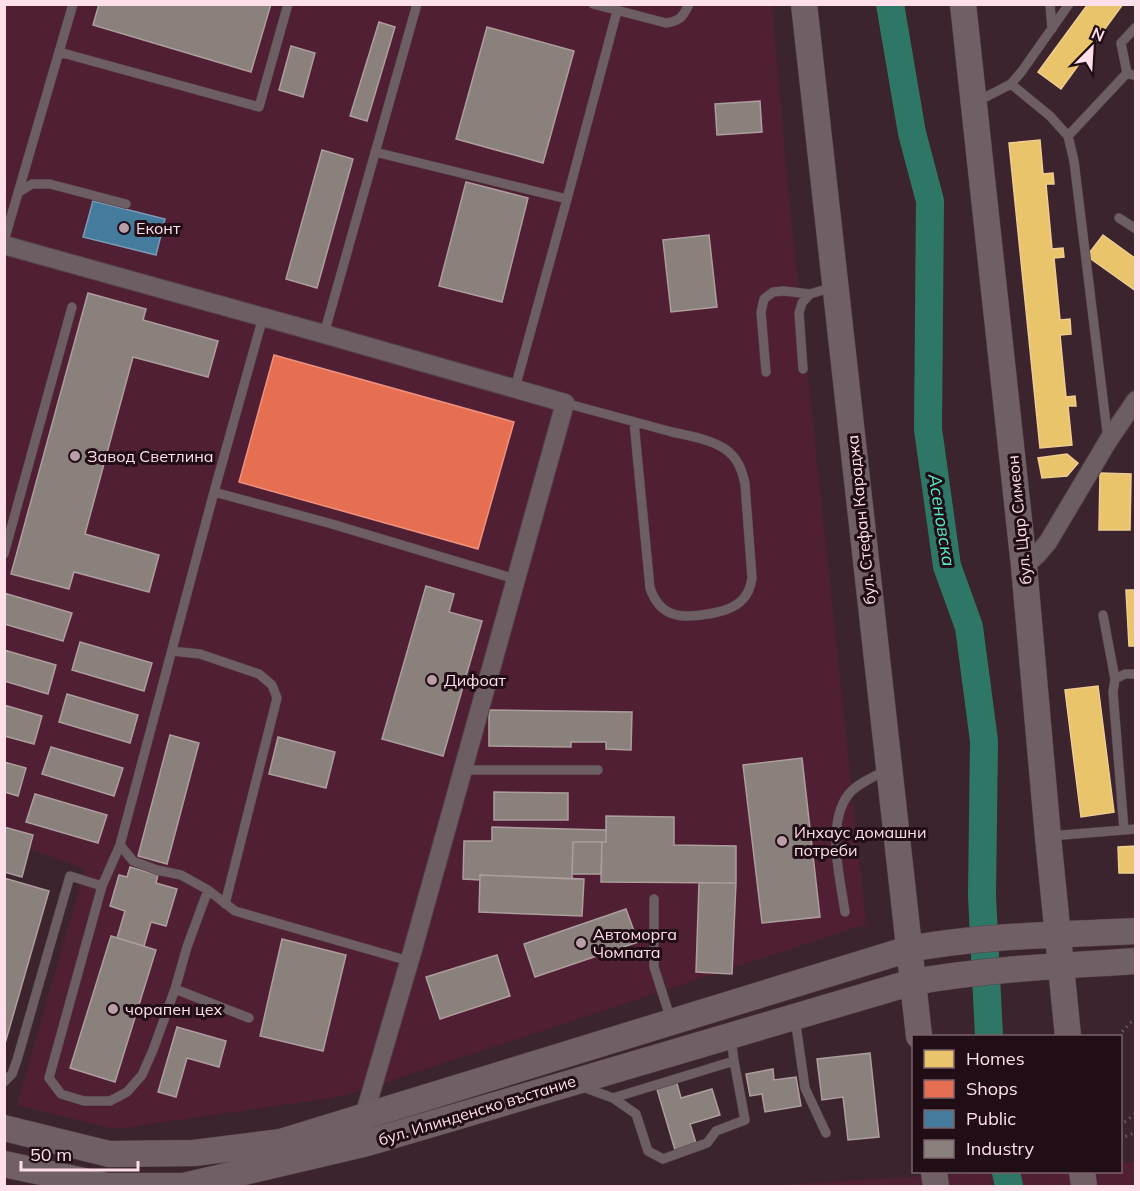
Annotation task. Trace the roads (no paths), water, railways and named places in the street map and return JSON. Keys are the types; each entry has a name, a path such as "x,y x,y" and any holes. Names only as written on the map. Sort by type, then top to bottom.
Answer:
{"main road":[{"name":"бул. Стефан Караджа","path":"804,4 919,1035"},
{"name":"бул. Цар Симеон","path":"963,4 1024,566 1048,837 1046,935 1049,967 1068,1035"},
{"path":"1046,935 1136,931"},
{"name":"бул. Илинденско въстание","path":"4,1128 109,1154 194,1153 281,1142 909,949 940,944 1046,935"},
{"path":"1049,967 1136,961"},
{"name":"бул. Илинденско въстание","path":"4,1164 107,1186 184,1186 367,1143 913,982 943,976 1049,967"}],"street":[{"path":"4,245 565,403 364,1116 367,1143"},
{"path":"1024,566 1048,542 1108,441 1136,400"}],"lane":[{"path":"4,241 73,4"},
{"path":"59,52 259,107 288,4"},
{"path":"324,334 417,4"},
{"path":"594,4 666,23 676,21 683,16 688,4"},
{"path":"1050,4 1052,29"},
{"path":"974,103 1011,84 1023,71 1069,4"},
{"path":"515,388 617,10"},
{"path":"1068,136 1131,74 1121,43 1136,27"},
{"path":"1011,84 1050,116 1068,136 1074,161 1108,441"},
{"path":"375,152 567,199"},
{"path":"19,192 32,184 50,184 126,204"},
{"path":"1119,218 1136,229"},
{"path":"766,372 761,312 764,300 773,292 810,294 835,286"},
{"path":"803,369 799,313 802,303 810,294"},
{"path":"4,554 72,307"},
{"path":"208,890 187,947 175,989 142,1075 127,1092 110,1101 84,1101 61,1094 49,1078 102,885 120,845 262,317"},
{"path":"565,403 711,442 735,458 746,484 752,578 750,589 742,600 732,607 721,612 690,617 677,615 654,600 650,588 634,422"},
{"path":"214,492 332,524 515,579"},
{"path":"1103,615 1115,679 1113,692 1124,830"},
{"path":"172,651 200,654 259,674 272,685 277,698 225,903"},
{"path":"1115,679 1125,674 1136,674"},
{"path":"845,912 835,838 839,814 849,794 867,779 889,769"},
{"path":"462,770 598,770"},
{"path":"1048,837 1136,829"},
{"path":"120,845 133,861 157,870 181,875 208,890 235,911 409,961"},
{"path":"4,1082 12,1074 17,1060 70,876 102,885"},
{"path":"654,899 654,967 672,1022"},
{"path":"175,989 249,1018"},
{"path":"795,1016 805,1088 826,1133"},
{"path":"570,1083 613,1098 636,1114 648,1151 663,1159 707,1143 716,1131 746,1120 731,1035"},
{"path":"613,1098 734,1061"}],"waterway":[{"name":"Асеновска","path":"890,4 912,133 930,201 928,429 947,566 969,627 984,741 982,896 989,1035"},
{"name":"Асеновска","path":"1006,1173 1009,1186"}],"place":[{"name":"Еконт","path":"124,228"},
{"name":"Завод Светлина","path":"75,456"},
{"name":"Дифоат","path":"432,680"},
{"name":"Инхаус домашни потреби","path":"782,841"},
{"name":"Автоморга Чомпата","path":"581,943"},
{"name":"чорапен цех","path":"113,1009"}]}
